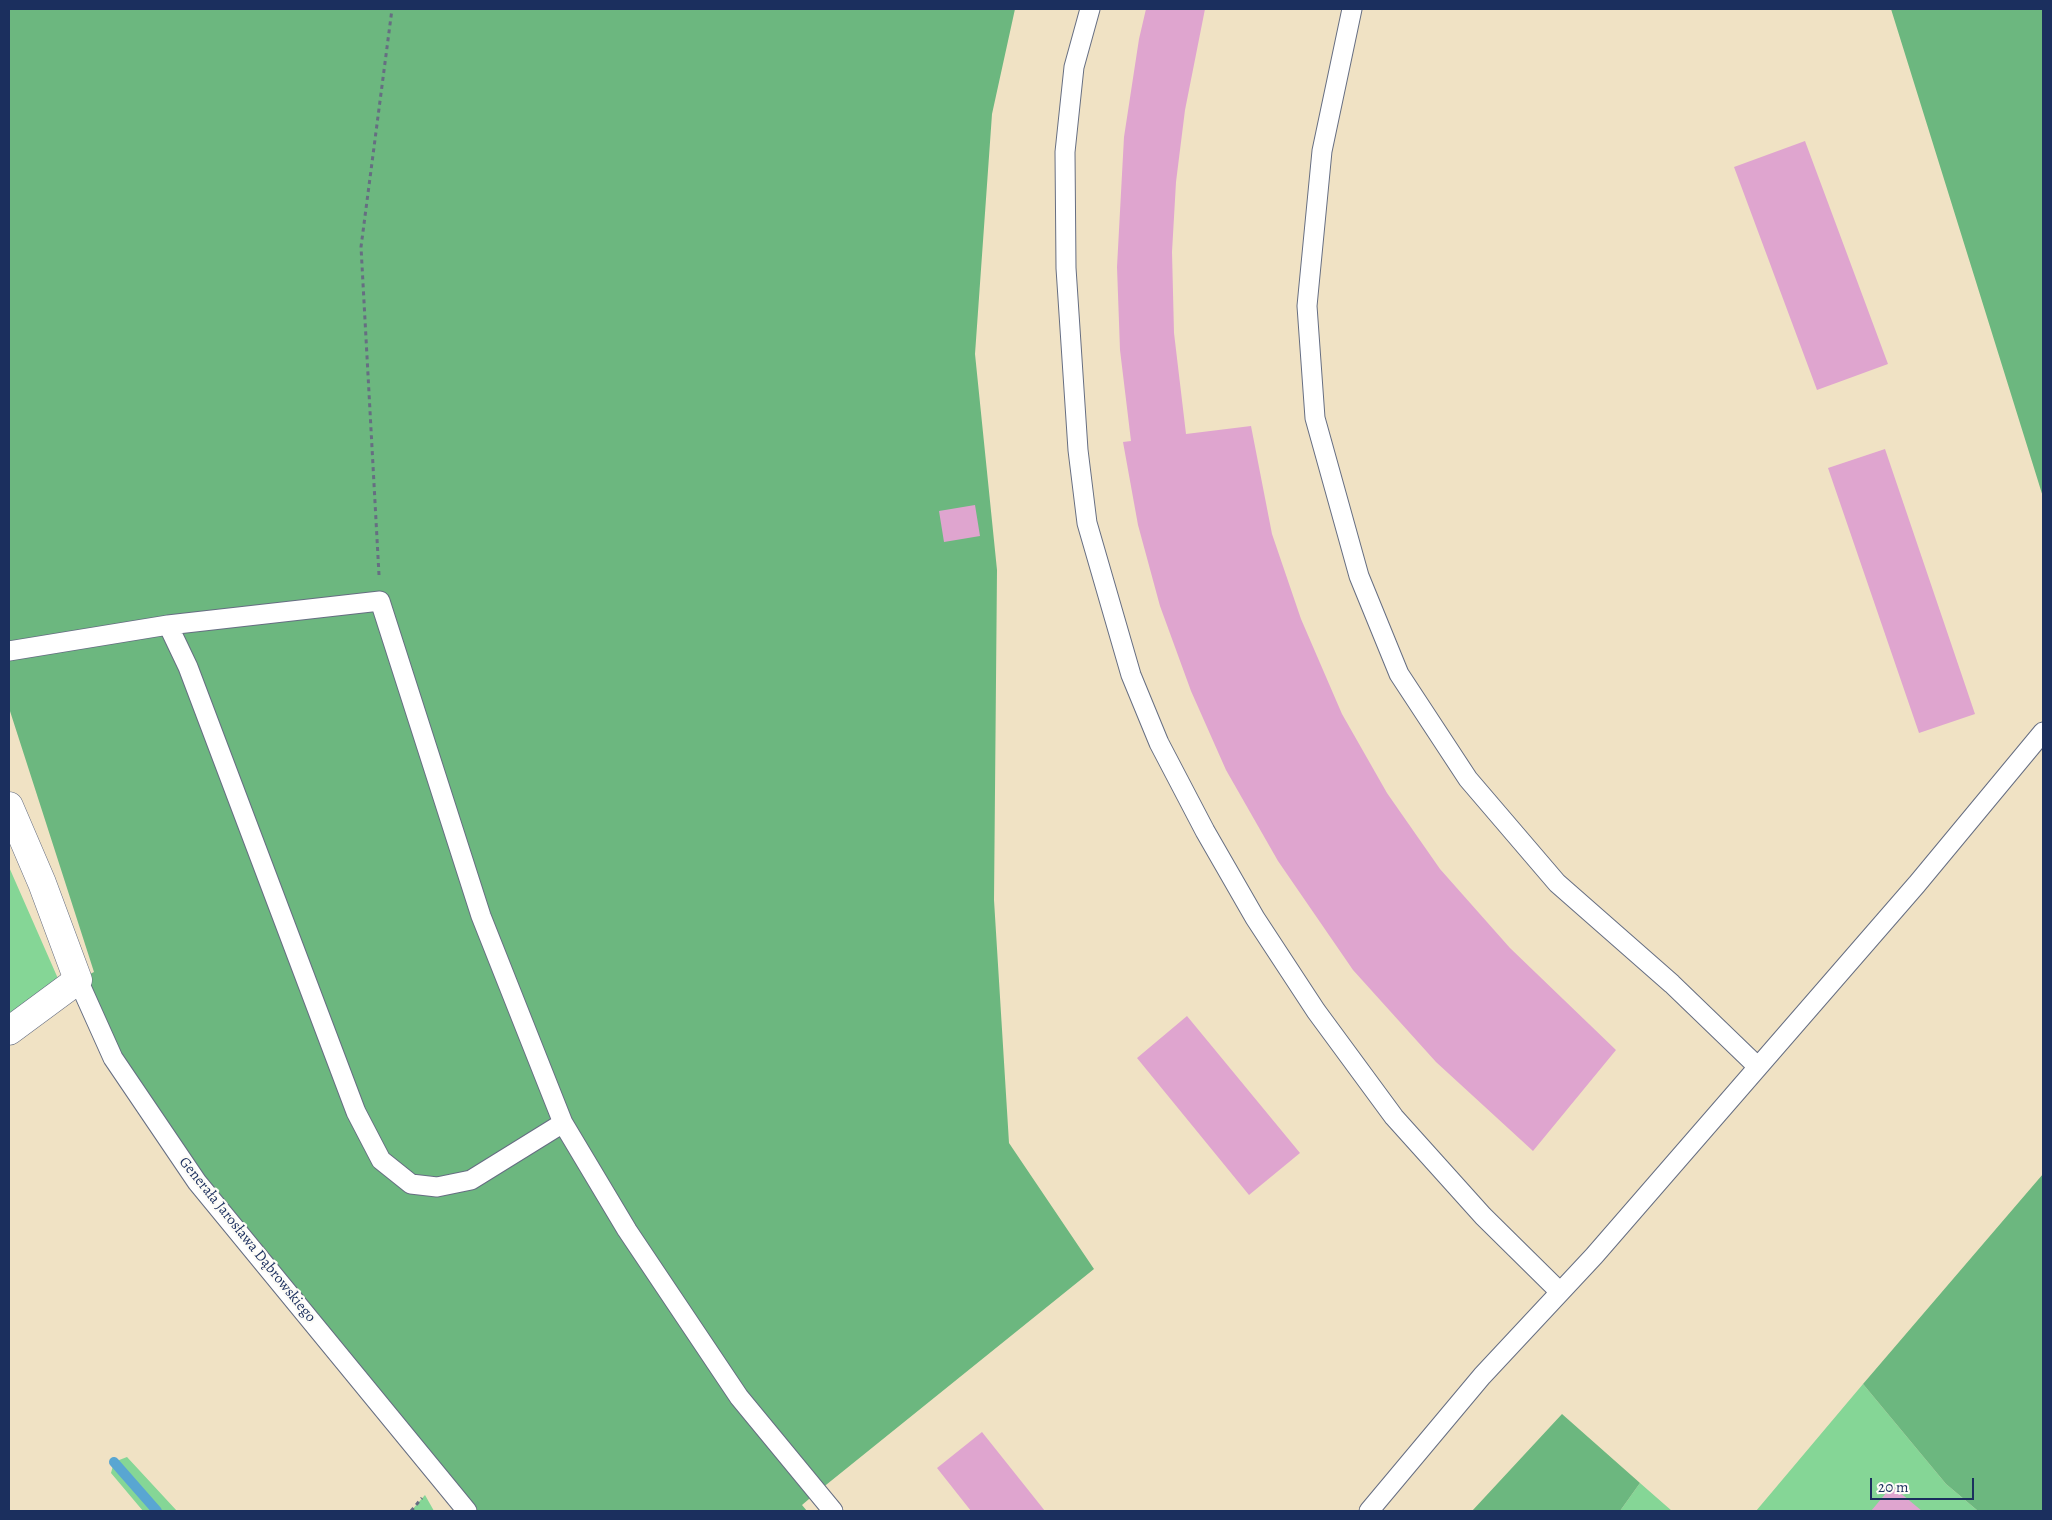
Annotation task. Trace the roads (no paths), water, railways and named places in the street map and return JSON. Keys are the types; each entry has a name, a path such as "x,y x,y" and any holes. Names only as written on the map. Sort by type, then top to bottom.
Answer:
{"street":[{"name":"Generała Jarosława Dąbrowskiego","path":"9,806 42,883 78,980"},
{"path":"9,1031 78,980"}],"lane":[{"path":"1090,9 1074,67 1065,152 1067,278 1078,450 1087,523 1131,675 1159,743 1205,831 1255,918 1316,1011 1394,1117 1483,1216 1560,1292"},
{"path":"1352,9 1322,151 1307,306 1315,418 1359,576 1398,674 1468,779 1557,883 1672,984 1757,1066"},
{"path":"9,651 168,625 380,601 480,916 563,1123 627,1230 739,1397 833,1511"},
{"path":"168,625 188,667 356,1112 380,1160 411,1184 437,1187 472,1180 563,1123"},
{"path":"1369,1511 1482,1376 1594,1256 1917,884 2043,732"},
{"name":"Generała Jarosława Dąbrowskiego","path":"78,980 113,1058 197,1182 467,1511"}],"waterway":[{"path":"114,1462 157,1511"}]}
